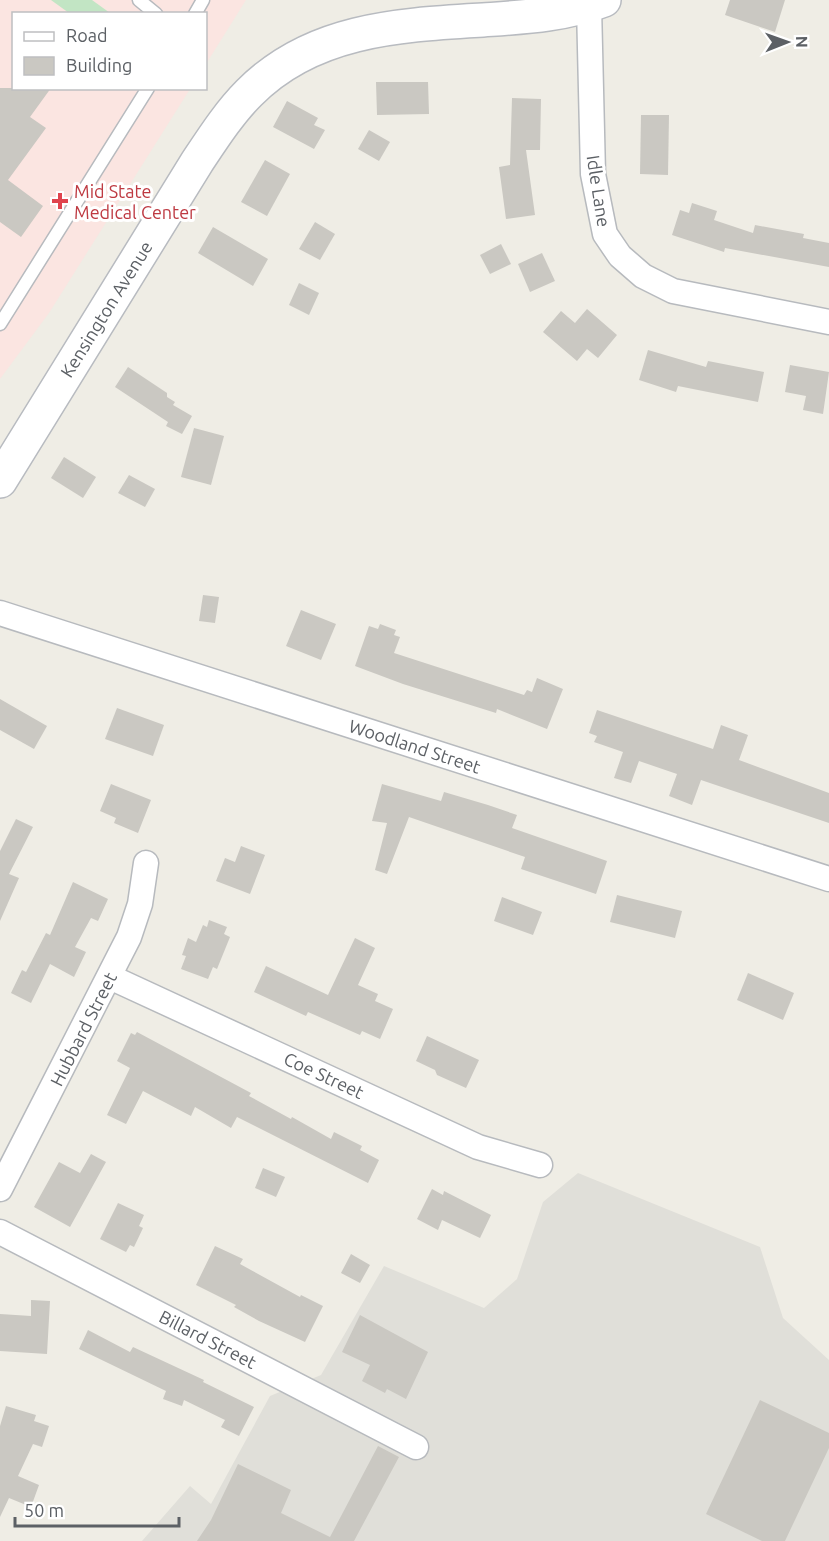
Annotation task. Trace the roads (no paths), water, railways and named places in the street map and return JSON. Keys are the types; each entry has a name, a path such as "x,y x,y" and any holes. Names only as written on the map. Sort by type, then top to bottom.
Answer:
{"main road":[{"name":"Kensington Avenue","path":"0,481 219,130 250,92 280,67 313,49 348,35 428,23 549,14 596,3"}],"street":[{"name":"Idle Lane","path":"596,3 592,174 605,234 620,256 643,276 674,291 829,322"},
{"name":"Woodland Street","path":"0,613 829,879"},
{"name":"Hubbard Street","path":"0,1189 111,977 140,904 146,863"},
{"name":"Coe Street","path":"111,977 478,1147 540,1165"},
{"name":"Billard Street","path":"0,1232 416,1447"}],"lane":[{"path":"139,0 154,12"},
{"path":"0,324 147,90"}],"place":[{"name":"Mid State Medical Center","path":"60,201"}]}
